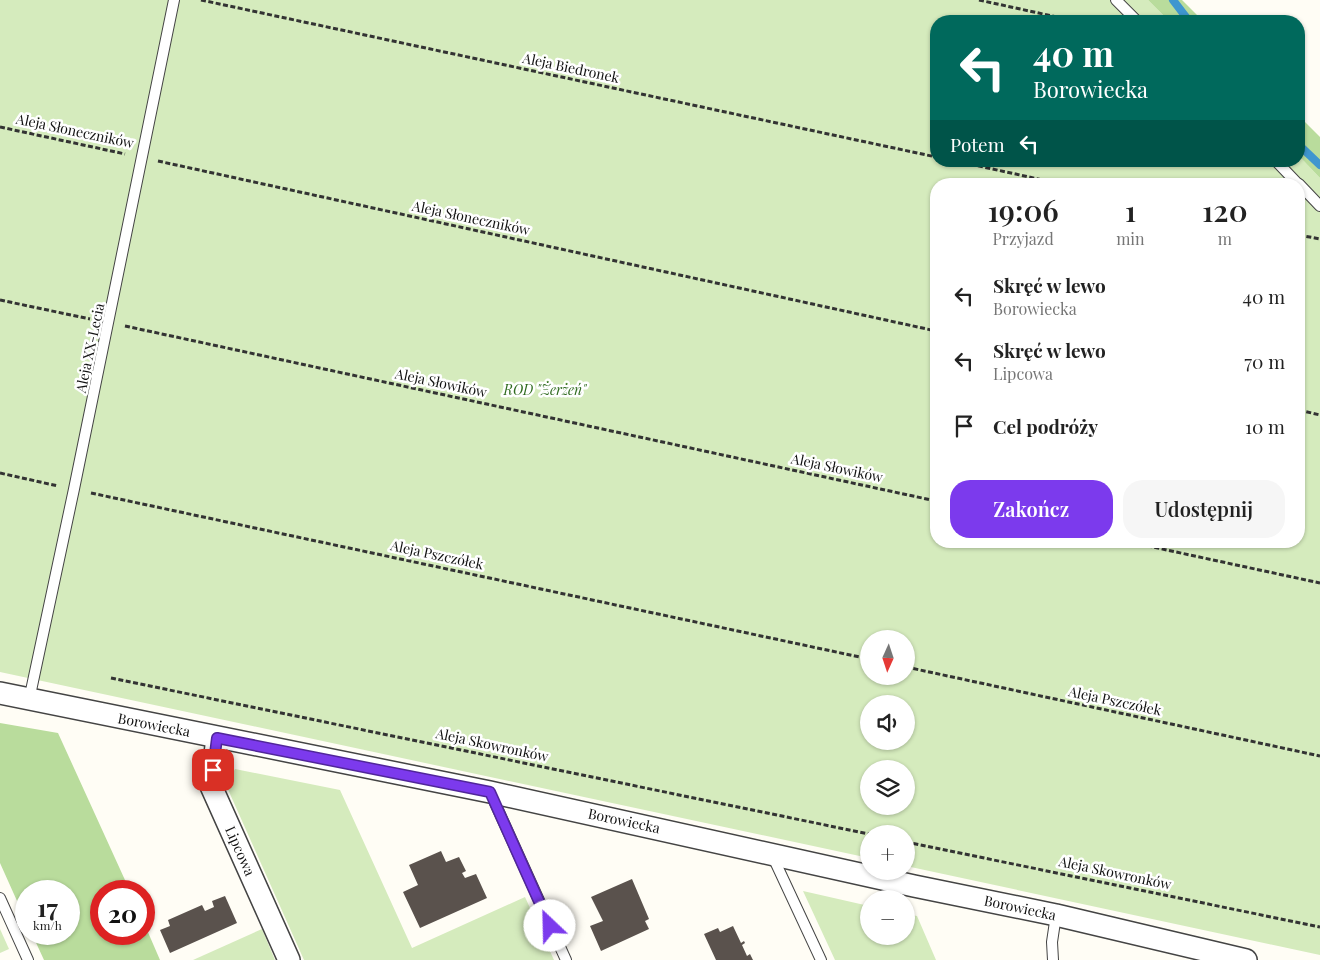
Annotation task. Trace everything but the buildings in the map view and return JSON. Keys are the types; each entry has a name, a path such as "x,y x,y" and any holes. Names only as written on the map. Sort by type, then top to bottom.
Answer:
{"street":[{"name":"Borowiecka","path":"0,693 490,792 914,886 1056,915 1246,960"},
{"name":"Lipcowa","path":"217,738 211,786 289,960"}],"lane":[{"name":"Aleja XX-Lecia","path":"29,700 109,323 174,0"},
{"path":"1116,0 1131,15"},
{"path":"1282,167 1292,178"},
{"path":"1305,191 1320,206"},
{"path":"490,792 566,960"},
{"path":"772,854 822,960"},
{"path":"0,898 28,960"},
{"path":"1053,960 1052,942 1056,915"}],"path":[{"name":"Aleja Biedronek","path":"201,0 930,156"},
{"path":"979,0 1048,15"},
{"name":"Aleja Słoneczników","path":"0,127 930,330"},
{"path":"983,167 1034,178"},
{"path":"1305,235 1320,239"},
{"name":"Aleja Słowików","path":"0,300 930,500"},
{"path":"1305,411 1320,415"},
{"name":"Aleja Pszczółek","path":"0,473 860,657"},
{"path":"1158,548 1320,583"},
{"name":"Aleja Pszczółek","path":"915,670 1320,756"},
{"name":"Aleja Skowronków","path":"111,678 860,832"},
{"name":"Aleja Skowronków","path":"915,844 1320,927"}],"green space":[{"name":"ROD \"Żerżeń\"","path":"0,0 1148,0 1163,15 930,15 930,167 1305,167 1305,162 1320,178 1320,955 915,868 915,825 860,825 860,856 0,672"},
{"path":"1148,0 1182,0 1197,15 1163,15"},
{"path":"1305,122 1320,137 1320,178 1305,162"},
{"path":"0,723 58,733 125,880 90,880 90,945 154,945 160,960 44,960 37,945 80,945 80,880 15,880 15,896 0,863"},
{"path":"235,769 340,790 412,948 525,897 554,960 304,960 226,785"},
{"path":"803,891 860,904 860,945 915,945 915,916 917,916 936,960 835,960"},
{"path":"0,929 9,949 0,953"},
{"path":"262,929 275,960 193,960"}],"waterway":[{"path":"1173,0 1184,15"},
{"path":"1305,151 1320,165"}],"route":[{"path":"213,770 217,738 490,792 550,926"}]}
